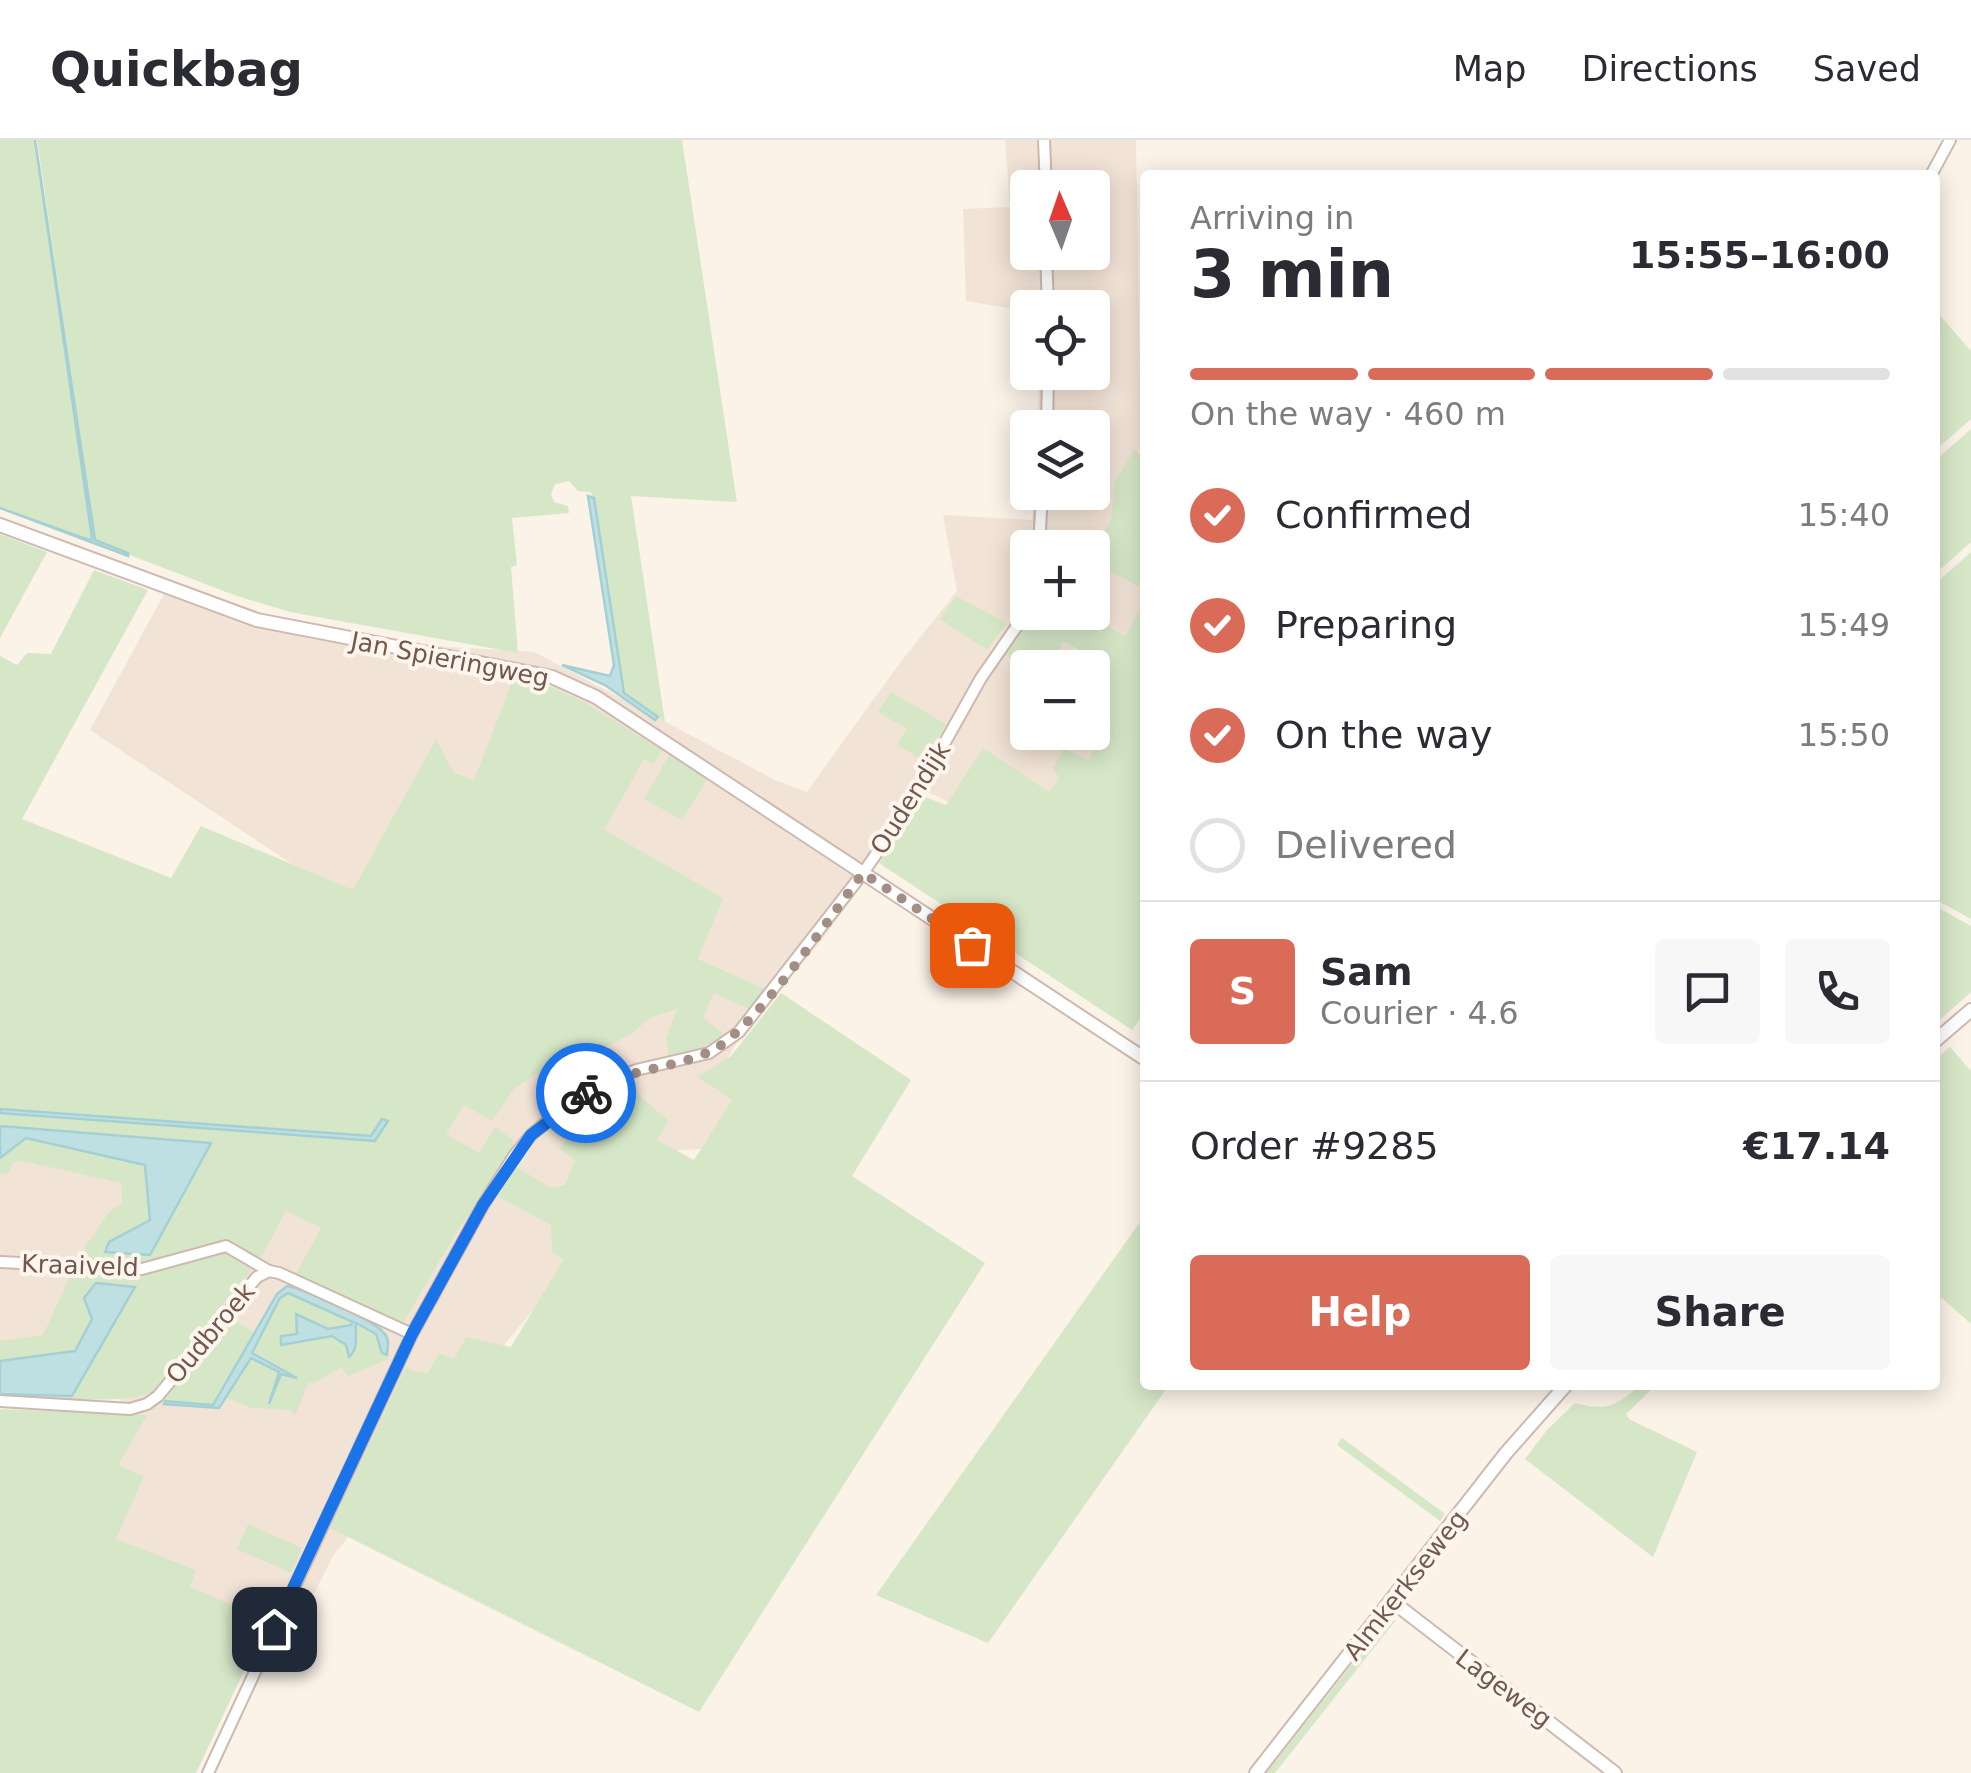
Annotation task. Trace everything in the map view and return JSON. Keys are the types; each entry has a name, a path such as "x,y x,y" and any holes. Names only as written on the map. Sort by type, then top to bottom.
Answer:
{"street":[{"path":"1044,140 1045,170"},
{"path":"1934,170 1950,140"},
{"name":"Jan Spieringweg","path":"0,525 257,620 552,677 596,697 1140,1056"},
{"name":"Oudendijk","path":"208,1773 412,1334 483,1205 531,1135 598,1086 636,1070 709,1053 725,1044 755,1013 908,808 981,678 1014,630"},
{"path":"1940,1037 1971,1010"},
{"name":"Kraaiveld","path":"0,1262 142,1269 226,1246 269,1272"},
{"name":"Oudbroek","path":"0,1401 130,1409 148,1404 253,1280 269,1272 412,1334"},
{"name":"Almkerkseweg","path":"1256,1773 1506,1453 1562,1390"},
{"name":"Almkerkseweg","path":"1555,1399 1571,1390"},
{"name":"Lageweg","path":"1392,1602 1615,1773"}],"shaded area":[{"path":"1005,140 1136,140 1140,449 1115,494 1116,524 1110,534 1110,530 1010,530 1010,630 1083,630 1073,648 1076,650 1010,650 1010,750 1097,750 1054,799 955,805 926,791 824,937 738,1041 710,1087 739,1102 702,1149 664,1151 420,1447 333,1556 279,1664 77,1540 126,1442 116,1374 0,1368 0,1128 281,1197 418,1128 416,946 90,730 164,594 310,639 534,652 775,780 807,792 957,591 943,515 1032,520 1033,510 1110,510 1110,410 1038,410 1038,390 1110,390 1110,290 1010,290 1010,308 966,301 963,209 1010,207"},
{"path":"1110,564 1140,587 1139,646 1110,628"}],"green space":[{"path":"0,140 35,140 91,540 0,507"},
{"path":"37,140 682,140 737,502 631,496 665,722 624,693 594,498 590,492 578,491 569,481 555,484 551,494 554,502 568,506 569,513 512,518 517,565 511,567 518,653 290,612 234,595 96,542"},
{"path":"1940,316 1971,351 1971,419 1940,446"},
{"path":"1971,429 1971,542 1940,570 1940,456"},
{"path":"1134,450 1140,453 1140,587 1110,571 1110,530 1105,530 1111,520 1115,482"},
{"path":"0,534 47,552 0,638"},
{"path":"1971,552 1971,919 1940,902 1940,580"},
{"path":"94,570 148,590 22,819 171,878 201,826 353,890 436,739 454,773 474,780 516,672 521,673 584,702 662,750 654,764 644,759 604,830 723,898 698,959 767,990 751,1010 714,993 703,1018 725,1035 702,1047 669,1057 666,1038 677,1009 651,1017 631,1034 584,1057 596,1082 565,1098 544,1069 514,1089 492,1121 464,1105 446,1134 479,1153 495,1127 512,1139 514,1150 473,1216 461,1225 403,1323 294,1277 321,1228 286,1211 260,1259 227,1245 145,1266 83,1264 86,1244 109,1212 122,1203 121,1183 22,1161 14,1162 7,1174 0,1173 0,1158 25,1138 145,1165 150,1220 130,1255 211,1143 0,1126 0,1113 375,1141 384,1119 372,1136 0,1109 0,656 17,665 27,653 51,654"},
{"path":"956,596 1007,623 987,650 940,619"},
{"path":"1140,610 1140,1019 1132,1030 879,863 925,797 946,805 983,748 1049,792 1059,778 1053,768 1063,750 1088,761 1093,750 1110,750 1110,650 1078,650 1063,641 1058,650 1010,650 1010,658 1000,652 1016,630 1110,628 1125,636"},
{"path":"891,692 946,724 926,762 897,745 907,729 878,712"},
{"path":"669,755 707,779 682,820 644,799"},
{"path":"1940,909 1971,926 1971,992 1940,1020"},
{"path":"781,993 911,1080 852,1176 985,1263 699,1712 330,1528 406,1367 428,1373 439,1353 454,1359 466,1337 511,1347 563,1260 552,1252 551,1225 493,1194 513,1165 551,1188 565,1185 575,1160 559,1148 581,1127 565,1110 632,1076 639,1095 669,1121 657,1140 694,1160 732,1100 697,1077 731,1056"},
{"path":"1950,1047 1971,1071 1971,1324 1940,1299 1940,1056"},
{"path":"1140,1222 1140,1390 1165,1390 988,1643 876,1595"},
{"path":"219,1250 255,1266 153,1391 102,1400 0,1395 72,1396 134,1287 86,1303 92,1320 75,1351 0,1361 0,1341 43,1335 73,1270 147,1269"},
{"path":"288,1293 353,1321 351,1325 328,1329 296,1314 297,1334 285,1335 290,1345 332,1336 346,1345 347,1357 357,1339 356,1323 376,1334 382,1353 389,1359 348,1376 342,1367 313,1384 309,1382 295,1415 291,1410 252,1408 226,1398 251,1358 279,1373 268,1404 281,1374 295,1379 252,1354 280,1298"},
{"path":"227,1316 256,1333 212,1406 158,1402"},
{"path":"1634,1390 1651,1390 1626,1414 1629,1419 1697,1452 1653,1557 1525,1459 1575,1403 1596,1407 1624,1398"},
{"path":"0,1409 147,1415 118,1465 144,1476 116,1539 196,1570 190,1587 268,1620 196,1773 0,1773"},
{"path":"1342,1438 1445,1514 1440,1521 1337,1445"},
{"path":"248,1524 302,1548 291,1573 237,1549"},
{"path":"1396,1620 1275,1773 1266,1773 1385,1622"}],"water":[{"path":"35,140 95,540 128,556 0,508 92,539"},
{"path":"588,496 594,498 624,693 658,717 655,720 605,685 562,665 610,676 614,665"},
{"path":"0,1109 371,1136 382,1119 388,1121 375,1141 0,1113"},
{"path":"0,1126 211,1143 150,1255 105,1252 109,1242 150,1220 145,1165 26,1138 0,1158"},
{"path":"96,1283 135,1287 72,1396 0,1394 0,1361 75,1351 92,1319 84,1298"},
{"path":"287,1286 337,1305 376,1326 387,1337 387,1355 382,1353 376,1334 356,1323 355,1346 349,1357 346,1345 332,1336 281,1345 281,1336 297,1334 296,1314 328,1329 353,1322 288,1293 280,1298 252,1353 297,1378 281,1374 269,1404 279,1372 251,1358 219,1408 164,1404 165,1401 213,1405 277,1294"}],"way so far":[{"path":"586,1093 636,1070 709,1053 725,1044 755,1013 863,873 972,945"}],"route":[{"path":"274,1629 412,1334 483,1205 531,1135 586,1093"}]}
